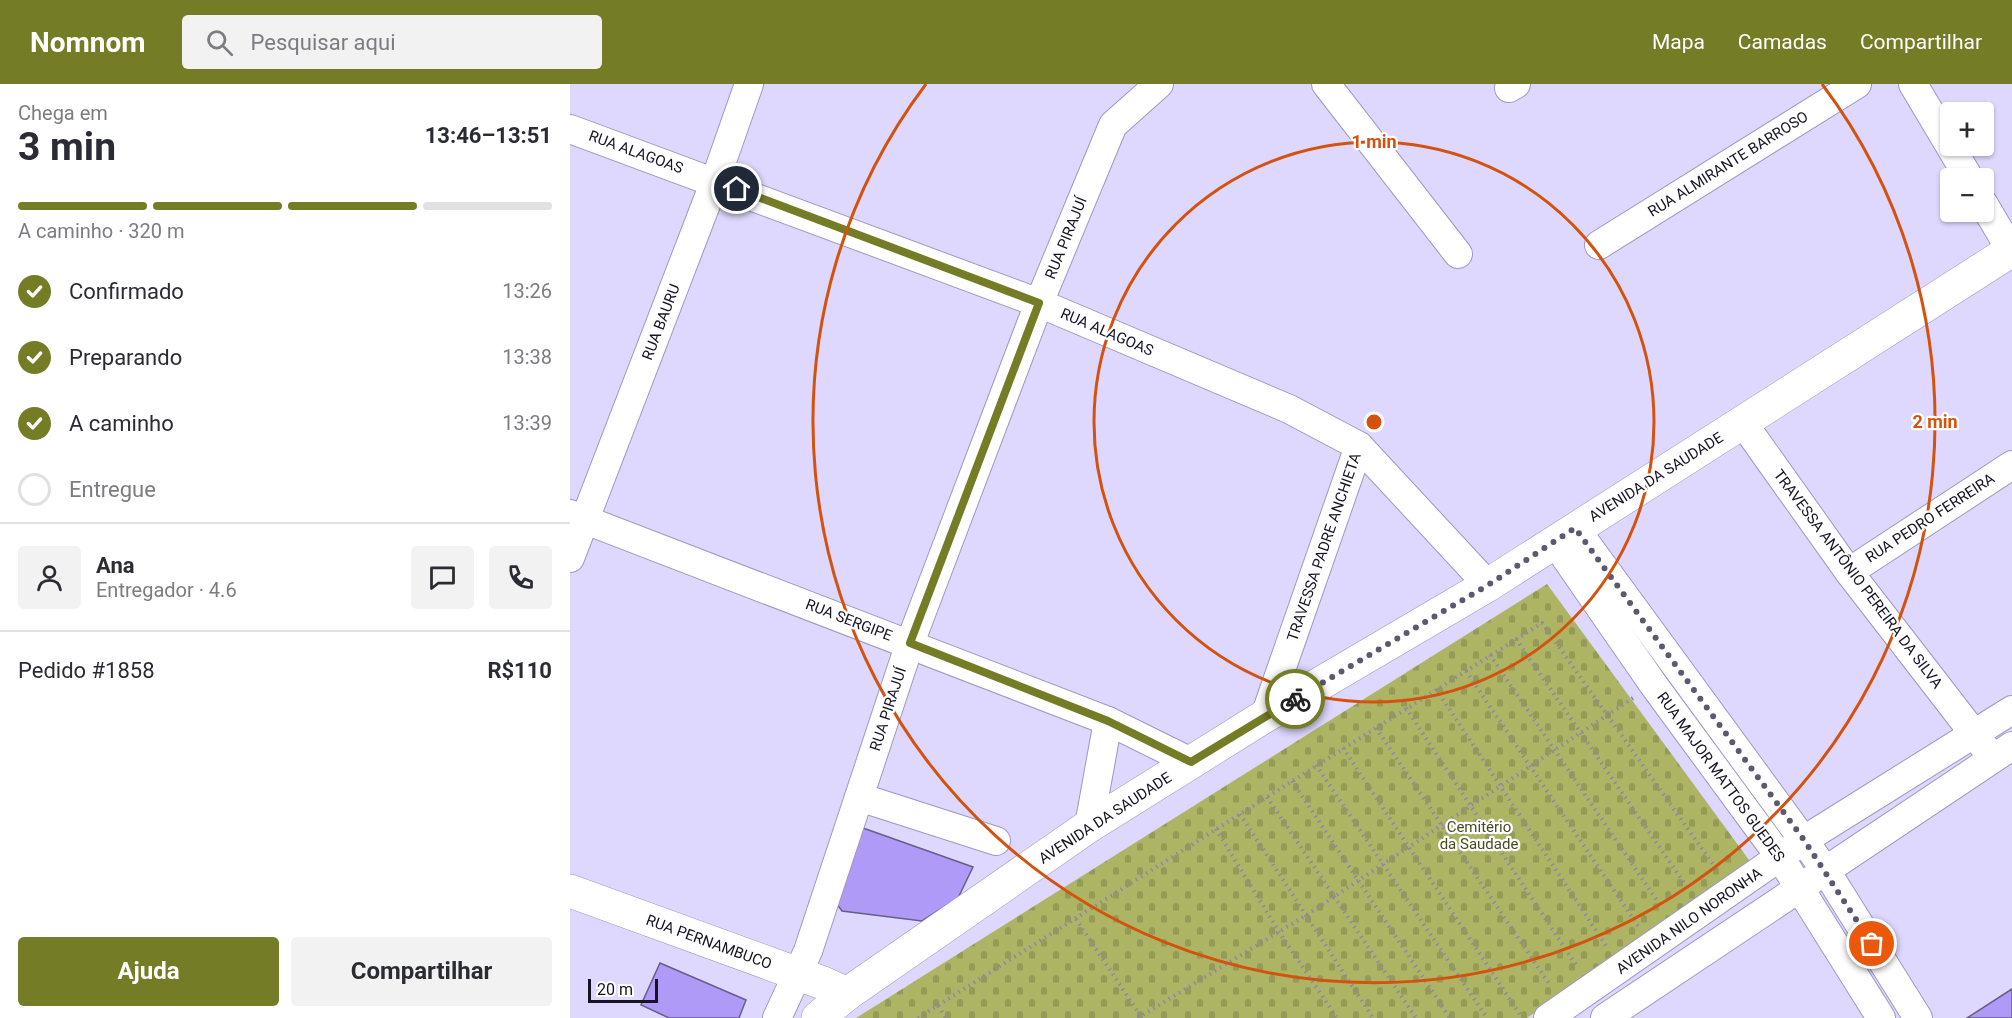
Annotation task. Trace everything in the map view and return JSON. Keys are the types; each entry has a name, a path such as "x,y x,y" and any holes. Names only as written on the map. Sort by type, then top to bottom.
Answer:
{"main road":[{"name":"AVENIDA DA SAUDADE","path":"818,1018 847,994 1089,826 1265,716 1488,585 2012,251"},
{"name":"RUA PERNAMBUCO","path":"570,891 847,994"}],"street":[{"name":"RUA BAURU","path":"570,558 578,517 715,181 749,84"},
{"name":"RUA PIRAJUÍ","path":"777,1018 808,951 910,643 1039,303 1113,125 1159,84"},
{"path":"1326,84 1458,254"},
{"name":"RUA ALMIRANTE BARROSO","path":"1599,245 1857,84"},
{"path":"1913,84 1963,168"},
{"name":"RUA ALAGOAS","path":"570,129 1039,303 1289,409 1359,446 1488,585"},
{"path":"1994,221 2012,251"},
{"name":"TRAVESSA ANTÔNIO PEREIRA DA SILVA","path":"1743,423 1849,572 1975,734 2002,753"},
{"name":"TRAVESSA PADRE ANCHIETA","path":"1265,716 1359,446"},
{"name":"RUA PEDRO FERREIRA","path":"1849,572 2012,465"},
{"name":"RUA SERGIPE","path":"578,517 1108,721 1191,762"},
{"name":"RUA MAJOR MATTOS GUEDES","path":"1564,535 1679,670 1804,840 1826,871 1918,1018"},
{"name":"RUA MAJOR MATTOS GUEDES","path":"1564,535 1653,684 1780,857 1881,1018"},
{"path":"1653,684 1679,670"},
{"name":"AVENIDA NILO NORONHA","path":"1565,1002 1804,840 2012,710"},
{"path":"1089,826 1108,721"},
{"path":"1605,1018 2002,753"},
{"path":"859,797 996,841"},
{"path":"1865,993 1895,981"}],"path":[{"path":"918,1018 1542,623 1718,872"},
{"path":"1516,639 1689,891"},
{"path":"1490,655 1669,918"},
{"path":"1466,670 1644,935"},
{"path":"1076,919 1140,1018 1410,848 1470,805 1582,734 1653,684"},
{"path":"1437,689 1613,955"},
{"path":"1407,708 1470,805 1565,1002"},
{"path":"1376,728 1565,1002"},
{"path":"1344,748 1519,1017 1565,1002"},
{"path":"1316,765 1487,1018"},
{"path":"1292,781 1450,1018"},
{"path":"1267,796 1416,1018"},
{"path":"1240,814 1373,1018"},
{"path":"1216,829 1279,932 1337,1018"},
{"path":"938,1006 946,1018"}],"green space":[{"name":"Cemitério da Saudade","path":"1547,584 1752,864 1527,1018 856,1018"}],"building":[{"path":"863,828 973,867 958,898 922,921 842,911 834,900"},
{"path":"660,963 746,1000 739,1018 669,1018 641,1005"},
{"path":"2012,989 2012,1018 1967,1018"}],"way so far":[{"path":"1295,699 1488,585 1575,528 1804,840 1872,944"}],"route":[{"path":"737,189 1039,303 910,643 1108,721 1191,762 1295,699"}]}
